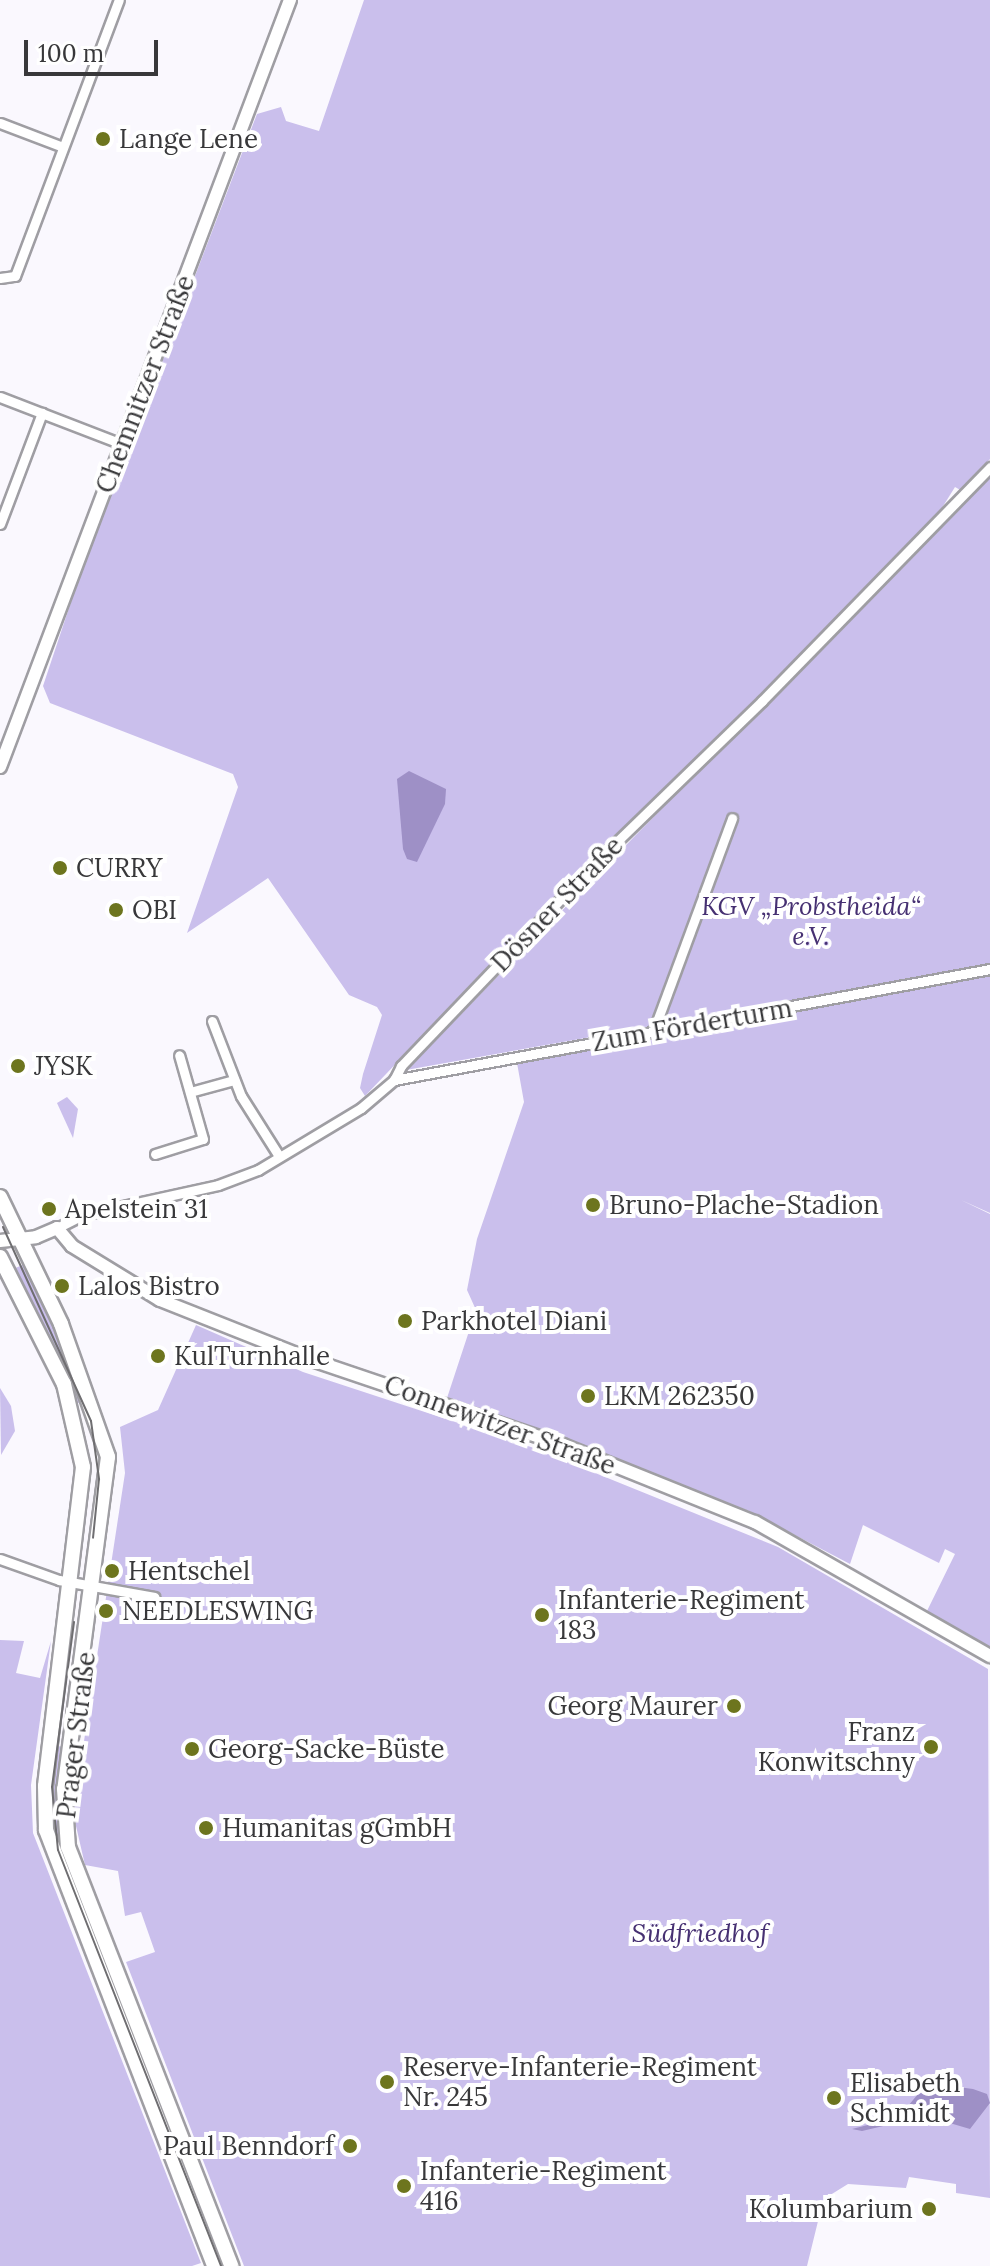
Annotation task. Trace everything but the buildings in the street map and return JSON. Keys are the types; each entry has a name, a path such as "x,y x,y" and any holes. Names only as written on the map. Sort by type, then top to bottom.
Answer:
{"main road":[{"name":"Prager Straße","path":"0,1197 61,1324 108,1457 94,1587 64,1789 64,1827 231,2266"},
{"name":"Prager Straße","path":"0,1257 36,1322 77,1425 83,1489 45,1786 46,1830 212,2265"}],"street":[{"path":"0,278 15,276 119,0"},
{"name":"Chemnitzer Straße","path":"0,767 290,0"},
{"path":"0,123 63,147"},
{"path":"0,397 122,444"},
{"path":"0,524 42,413"},
{"name":"Dösner Straße","path":"57,1228 82,1215 218,1185 279,1156 361,1108 394,1080 401,1066 591,867 990,467"},
{"path":"653,1032 732,818"},
{"name":"Zum Förderturm","path":"394,1080 990,969"},
{"path":"212,1021 234,1080 279,1156"},
{"path":"155,1154 203,1139 179,1055"},
{"path":"190,1092 234,1080"},
{"path":"2,1240 57,1228"},
{"name":"Connewitzer Straße","path":"57,1228 72,1246 160,1300 309,1359 563,1445 755,1522 990,1656"},
{"path":"0,1559 71,1582 154,1597"}],"green space":[{"path":"364,0 990,0 990,459 962,491 955,487 935,519 776,682 606,844 365,1096 360,1088 382,1015 377,1007 349,995 268,878 187,933 238,787 233,774 50,703 43,686 76,587 257,114 281,107 286,121 319,131"},
{"name":"KGV „Probstheida“ e.V.","path":"990,473 990,1213 961,1200 990,1214 990,1656 926,1613 955,1554 945,1549 939,1563 863,1525 850,1564 749,1511 447,1398 476,1310 467,1290 477,1239 524,1102 517,1063 665,1034 664,1024 406,1070"},
{"path":"67,1097 78,1109 73,1138 57,1103"},
{"path":"25,1264 86,1400 76,1404 13,1269"},
{"name":"Südfriedhof","path":"196,1325 303,1372 531,1447 778,1547 988,1669 990,2198 956,2193 956,2184 909,2177 906,2188 848,2184 827,2197 821,2209 807,2266 244,2266 126,1962 155,1952 141,1912 125,1916 118,1871 85,1865 73,1813 125,1473 120,1427 158,1410"},
{"path":"0,1388 11,1406 15,1431 1,1455"},
{"path":"0,1640 24,1641 16,1673 40,1678 51,1641 31,1785 33,1833 201,2263 192,2266 0,2266"},
{"path":"55,1746 67,1747 58,1809 228,2266 219,2266 55,1851 48,1809"}],"shaded area":[{"path":"409,771 446,789 445,804 417,862 407,859 403,849 397,779"},
{"path":"927,2083 973,2089 987,2094 990,2103 970,2129 926,2116 862,2131 852,2129 899,2117"}],"tram line":[{"path":"3,1227 91,1421 99,1479 93,1538"},
{"path":"74,1622 52,1787 58,1850 221,2266"}],"place":[{"name":"Lange Lene","path":"103,139"},
{"name":"CURRY","path":"60,868"},
{"name":"OBI","path":"116,910"},
{"name":"JYSK","path":"18,1066"},
{"name":"Bruno-Plache-Stadion","path":"593,1205"},
{"name":"Apelstein 31","path":"49,1209"},
{"name":"Lalos Bistro","path":"62,1286"},
{"name":"Parkhotel Diani","path":"405,1321"},
{"name":"KulTurnhalle","path":"158,1356"},
{"name":"LKM 262350","path":"588,1396"},
{"name":"Hentschel","path":"112,1571"},
{"name":"NEEDLESWING","path":"106,1611"},
{"name":"Infanterie-Regiment 183","path":"542,1615"},
{"name":"Georg Maurer","path":"734,1706"},
{"name":"Franz Konwitschny","path":"931,1747"},
{"name":"Georg-Sacke-Büste","path":"192,1749"},
{"name":"Humanitas gGmbH","path":"206,1828"},
{"name":"Reserve-Infanterie-Regiment Nr. 245","path":"387,2082"},
{"name":"Elisabeth Schmidt","path":"834,2098"},
{"name":"Paul Benndorf","path":"350,2146"},
{"name":"Infanterie-Regiment 416","path":"404,2186"},
{"name":"Kolumbarium","path":"929,2209"}]}
